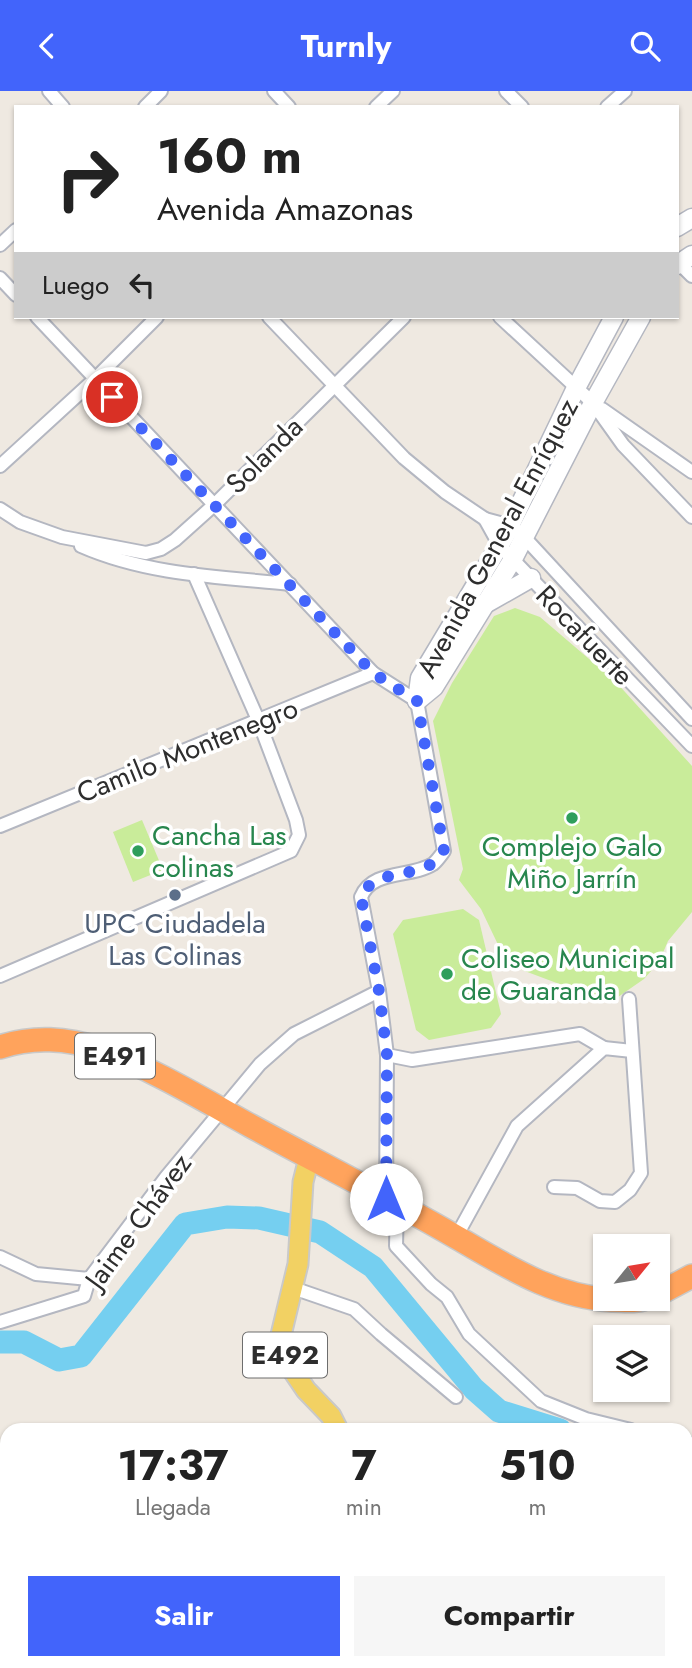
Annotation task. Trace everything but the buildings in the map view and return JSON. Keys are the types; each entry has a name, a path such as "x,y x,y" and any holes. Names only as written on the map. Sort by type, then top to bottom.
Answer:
{"highway":[{"name":"E491","path":"0,1047 39,1039 71,1042 98,1049 132,1063 392,1202 504,1266 559,1290 593,1298"},
{"path":"670,1288 692,1276"}],"main road":[{"name":"E492","path":"309,1158 303,1182 298,1264 281,1335 287,1362 306,1390 334,1423"}],"street":[{"path":"49,91 61,105"},
{"path":"147,105 161,91"},
{"path":"274,91 287,105"},
{"path":"378,105 393,91"},
{"path":"506,91 520,105"},
{"path":"609,105 625,91"},
{"path":"0,245 14,232"},
{"path":"0,278 14,293"},
{"path":"39,319 373,673 417,701 444,851 433,864 378,880 365,887 361,897 379,991 387,1055 396,1246 431,1284 447,1297 469,1333 541,1401 602,1423"},
{"path":"0,466 95,379 155,319"},
{"name":"Rocafuerte","path":"271,319 404,458 445,492 485,519 517,531 692,719"},
{"name":"Solanda","path":"0,509 20,522 62,537 146,553 161,549 176,540 214,505 402,319"},
{"path":"502,319 593,403 692,472"},
{"name":"Avenida General Enríquez","path":"417,701 434,687 513,559 517,531 576,388 613,319"},
{"name":"Avenida General Enríquez","path":"417,701 420,678 500,546 517,531 639,319"},
{"path":"593,403 623,445 692,517"},
{"name":"Rocafuerte","path":"485,519 500,546 692,746"},
{"path":"62,537 103,555 140,566 290,584"},
{"path":"0,976 291,851 299,835 296,820 259,722 194,574"},
{"path":"482,607 531,578"},
{"name":"Camilo Montenegro","path":"0,826 373,673"},
{"name":"Jaime Chávez","path":"0,1322 84,1296 89,1279 166,1177 260,1064 294,1034 379,991"},
{"path":"554,1188 577,1188 600,1201 615,1202 630,1190 641,1174 629,999"},
{"path":"387,1055 412,1060 580,1034 604,1048 632,1051"},
{"path":"456,1237 517,1125 604,1048"},
{"path":"0,1257 36,1274 89,1279"},
{"path":"293,1288 354,1308 456,1397"}],"green space":[{"name":"Complejo Galo Miño Jarrín","path":"515,608 540,617 616,682 692,766 692,912 668,941 659,962 644,979 618,997 594,997 522,970 502,953 481,909 459,880 463,869 433,721 452,683 494,616"},
{"name":"Cancha Las colinas","path":"142,820 163,870 133,882 113,832"},
{"name":"Coliseo Municipal de Guaranda","path":"463,909 479,920 501,1014 491,1028 429,1040 416,1030 393,934 403,920"}],"waterway":[{"path":"0,1342 24,1342 59,1360 81,1356 185,1224 227,1217 259,1218 320,1232 373,1267 474,1389 499,1411 538,1423"}],"place":[{"name":"Complejo Galo Miño Jarrín","path":"572,818"},
{"name":"Cancha Las colinas","path":"138,851"},
{"name":"UPC Ciudadela Las Colinas","path":"175,895"},
{"name":"Coliseo Municipal de Guaranda","path":"447,974"}],"route":[{"path":"112,397 373,673 417,701 444,851 433,864 378,880 365,887 361,897 379,991 387,1055 386,1199"}]}
